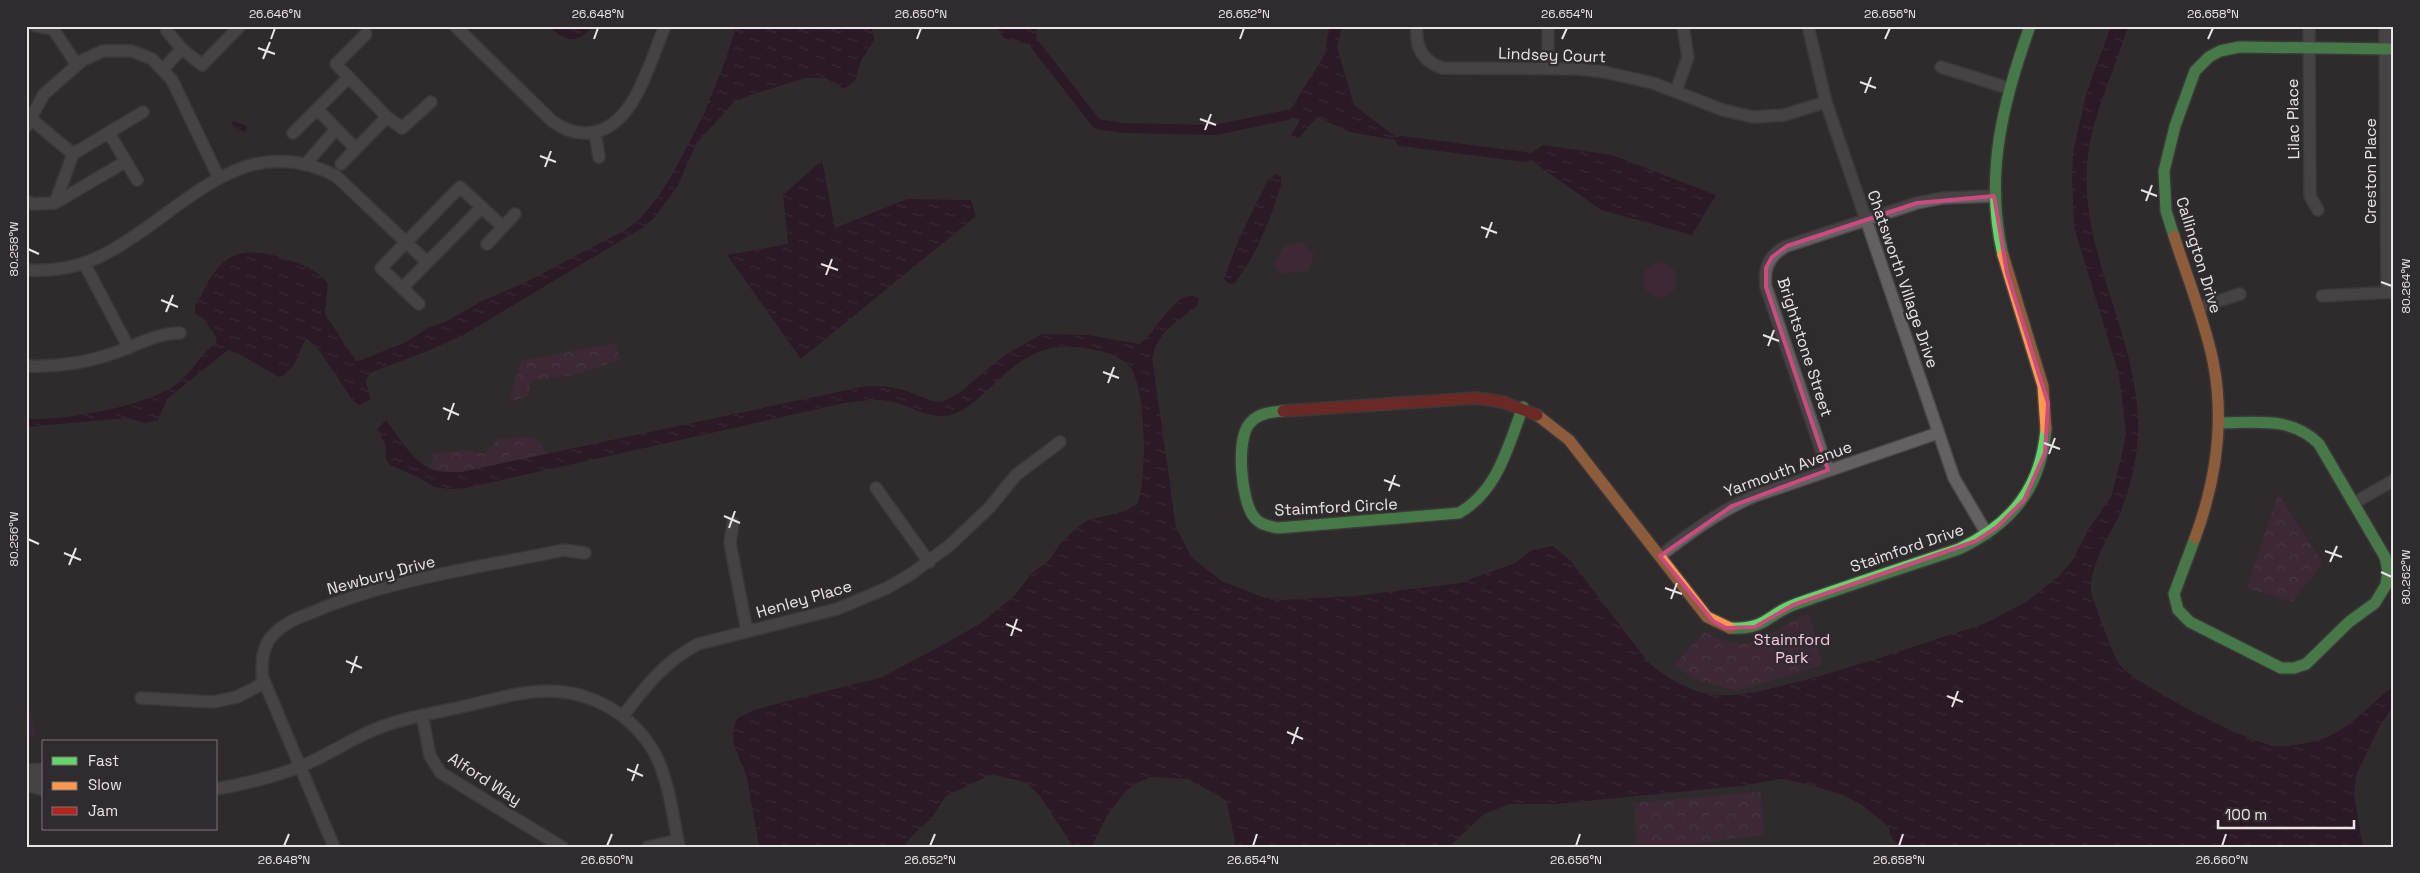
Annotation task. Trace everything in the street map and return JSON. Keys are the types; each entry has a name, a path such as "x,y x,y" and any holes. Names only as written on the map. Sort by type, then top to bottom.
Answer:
{"street":[{"path":"36,26 54,27 77,64"},
{"path":"168,26 167,31 182,49 202,65 240,26"},
{"path":"455,26 552,121 569,131 595,132 611,127 629,109 665,26"},
{"name":"Lindsey Court","path":"1417,26 1416,42 1422,54 1430,63 1442,68 1548,69 1604,72 1653,82 1723,110 1753,117 1784,115 1826,102"},
{"path":"1548,26 1548,69"},
{"path":"1676,91 1688,57 1683,26"},
{"name":"Chatsworth Village Drive","path":"1808,26 1826,102 1938,433 1959,490 1987,534"},
{"name":"Staimford Drive","path":"1523,407 1544,418 1569,440 1708,617 1719,625 1741,630 1755,627 1792,605 1959,549 1987,534 2012,514 2030,490 2045,454 2049,422 2048,403 2042,377 2000,248 1994,196 1997,139 2008,88 2030,26"},
{"name":"Lilac Place","path":"2309,26 2310,196 2318,210"},
{"name":"Creston Place","path":"2385,26 2390,49 2390,292"},
{"path":"366,34 336,64 348,78 402,128 431,102"},
{"path":"2308,47 2390,49"},
{"name":"Callington Drive","path":"2219,423 2284,424 2305,430 2319,444 2385,557 2388,571 2386,585 2375,602 2349,622 2306,664 2294,668 2281,668 2190,622 2178,610 2174,594 2206,507 2218,451 2219,423 2213,362 2198,308 2170,226 2164,184 2167,150 2192,77 2204,61 2226,49 2308,47"},
{"path":"73,154 29,123 44,94 77,64 96,53 117,49 139,53 163,68 176,86 219,178"},
{"path":"163,68 182,49"},
{"path":"1941,67 2008,88"},
{"path":"293,133 348,78"},
{"path":"317,109 356,150"},
{"path":"54,203 73,154 143,112"},
{"path":"341,164 388,117"},
{"path":"305,165 336,129"},
{"path":"595,132 599,157"},
{"path":"109,133 137,180"},
{"path":"26,201 33,204 54,203 125,162"},
{"path":"26,270 62,268 84,263 116,248 186,197 233,171 259,163 286,162 319,167 336,176 427,262"},
{"path":"418,304 381,268 460,187 503,227"},
{"name":"Brightstone Street","path":"1828,470 1766,287 1765,274 1772,257 1782,249 1930,200 1994,196"},
{"path":"402,288 482,207"},
{"path":"487,244 515,214"},
{"path":"84,263 129,348"},
{"path":"2322,296 2390,292"},
{"path":"2198,308 2240,294"},
{"path":"26,366 79,362 129,348 166,333 180,333"},
{"name":"Staimford Circle","path":"1476,398 1494,399 1523,407 1489,488 1471,508 1459,513 1278,528 1266,526 1255,520 1246,504 1241,440 1249,423 1259,416 1272,412 1476,398"},
{"name":"Yarmouth Avenue","path":"1660,556 1711,518 1732,506 1828,470 1938,433"},
{"name":"Henley Place","path":"622,716 658,672 684,651 714,638 837,609 887,588 929,562 971,527 1016,475 1060,442"},
{"path":"2354,503 2394,480"},
{"path":"876,488 929,562"},
{"path":"733,523 730,543 748,631"},
{"name":"Newbury Drive","path":"334,847 264,683 262,676 263,654 272,635 284,626 326,606 383,588 564,550 585,553"},
{"path":"142,698 213,702 238,697 264,683"},
{"path":"218,789 247,783 299,767 372,731 422,715 546,691 586,697 608,706 622,716 645,739 660,766 679,844 648,847"},
{"name":"Alford Way","path":"422,715 433,762 442,773 562,847"},
{"path":"26,770 42,769"},
{"path":"26,778 42,781"},
{"path":"26,785 42,789"}],"highlighted area":[{"path":"1994,196 2007,273 2048,403 2045,453 2024,500 1997,527 1976,541 1793,605 1755,627 1726,628 1713,621 1660,556 1732,506 1828,470 1766,287 1766,268 1772,257 1787,246 1917,203"}],"green space":[{"path":"1301,242 1314,254 1308,271 1280,274 1275,264 1284,246"},
{"path":"1660,263 1672,268 1677,280 1672,292 1660,297 1648,292 1643,280 1648,268"},
{"path":"616,343 620,360 574,375 530,381 528,396 509,402 521,361"},
{"path":"533,437 549,454 488,469 471,471 441,471 429,467 434,454 464,450 485,454 498,439"},
{"path":"2278,494 2323,563 2292,602 2247,588"},
{"name":"Staimford Park","path":"1809,614 1822,665 1735,691 1693,678 1674,665 1704,632 1722,640 1749,643 1760,640"},
{"path":"26,687 35,736 26,738"},
{"path":"1761,792 1764,835 1668,847 1637,847 1634,803"}],"water":[{"path":"547,26 593,26 581,37 570,39 565,38"},
{"path":"736,26 872,26 874,40 861,61 855,81 844,89 826,78 805,78 734,102 696,144 677,187 653,219 642,228 462,336 370,373 366,381 370,399 360,405 354,402 318,349 306,338 294,365 283,376 279,377 239,354 228,350 167,399 158,420 145,423 127,418 26,427 26,419 81,415 121,407 172,387 215,344 217,338 203,318 196,314 195,306 218,268 227,260 237,255 260,253 273,255 300,264 320,275 328,284 325,314 356,361 406,342 428,328 447,321 482,301 526,282 623,231 639,220 658,197 673,173 703,116 726,59"},
{"path":"994,26 1037,26 1036,46 1004,38"},
{"path":"1329,26 1342,26 1337,47 1354,105 1401,141 1349,132 1317,117 1299,138 1290,137 1300,120 1287,115 1325,54"},
{"path":"2111,26 2128,26 2103,96 2093,131 2087,167 2088,199 2092,231 2100,262 2128,354 2138,417 2138,441 2128,490 2120,513 2094,571 2092,596 2116,659 2129,673 2168,698 2218,724 2261,742 2275,746 2287,746 2306,743 2334,734 2352,722 2394,685 2394,705 2378,729 2356,776 2354,795 2363,847 1905,847 1893,840 1889,827 1862,805 1843,795 1811,785 1782,779 1741,786 1556,804 1510,804 1484,814 1449,847 1236,847 1227,803 1221,797 1188,779 1151,777 1135,784 1124,793 1106,817 1092,847 1073,847 1040,796 1027,783 992,774 946,796 931,819 903,847 759,847 747,778 734,745 733,733 738,718 754,710 882,677 950,641 981,623 1015,595 1032,573 1049,560 1060,544 1075,529 1088,520 1125,511 1137,504 1143,475 1144,434 1139,394 1130,367 1108,353 1079,347 1043,350 1026,358 1011,369 971,404 958,412 945,416 932,415 882,400 845,403 466,488 434,487 418,477 390,465 386,459 385,444 377,429 386,420 408,450 421,463 437,471 461,472 866,386 885,386 904,390 932,401 942,402 959,393 1005,355 1042,334 1089,335 1139,344 1145,340 1174,304 1183,298 1191,296 1199,299 1198,305 1170,327 1155,348 1152,358 1176,527 1192,558 1222,581 1262,597 1281,600 1354,596 1460,583 1515,563 1532,550 1553,546 1571,561 1648,662 1680,684 1709,694 1737,695 1790,684 1986,623 2026,602 2059,576 2072,561 2090,527 2111,497 2126,433 2119,375 2074,227 2072,179 2073,153 2086,94"},
{"path":"233,121 247,126 245,132 231,127"},
{"path":"1543,145 1612,155 1716,195 1692,235 1601,210 1526,157"},
{"path":"822,160 835,228 907,199 971,200 976,216 801,359 727,255 788,244 783,195"},
{"path":"1275,174 1281,177 1281,185 1262,237 1250,261 1234,284 1228,283 1224,279 1238,241 1267,181"}],"waterway":[{"path":"1036,46 1097,124 1123,128 1216,130 1287,115"},
{"path":"1401,141 1526,157"}],"traffic: fast":[{"path":"2003,255 1995,196 1999,139 2012,82 2030,26"},
{"path":"2174,236 2166,211 2164,171 2175,126 2195,71 2209,57 2220,51 2239,47 2394,49"},
{"path":"1283,411 1262,415 1251,422 1246,430 1241,454 1243,484 1249,509 1259,522 1278,528 1459,513 1472,504 1492,480 1506,452 1523,407"},
{"path":"2195,538 2174,594 2178,610 2190,622 2281,668 2294,668 2306,664 2349,622 2375,603 2386,585 2388,571 2385,557 2319,444 2308,435 2285,425 2259,422 2219,423"},
{"path":"1730,628 1742,628 1759,624 1796,604 1959,549 1978,539 2008,516 2030,486 2038,469 2046,429"}],"traffic: slow":[{"path":"2174,236 2200,313 2217,383 2218,428 2213,473 2195,538"},
{"path":"2003,255 2043,386 2046,429"},
{"path":"1537,415 1569,440 1707,617 1730,628"}],"traffic: jam":[{"path":"1283,411 1477,398 1503,402 1537,415"}]}
